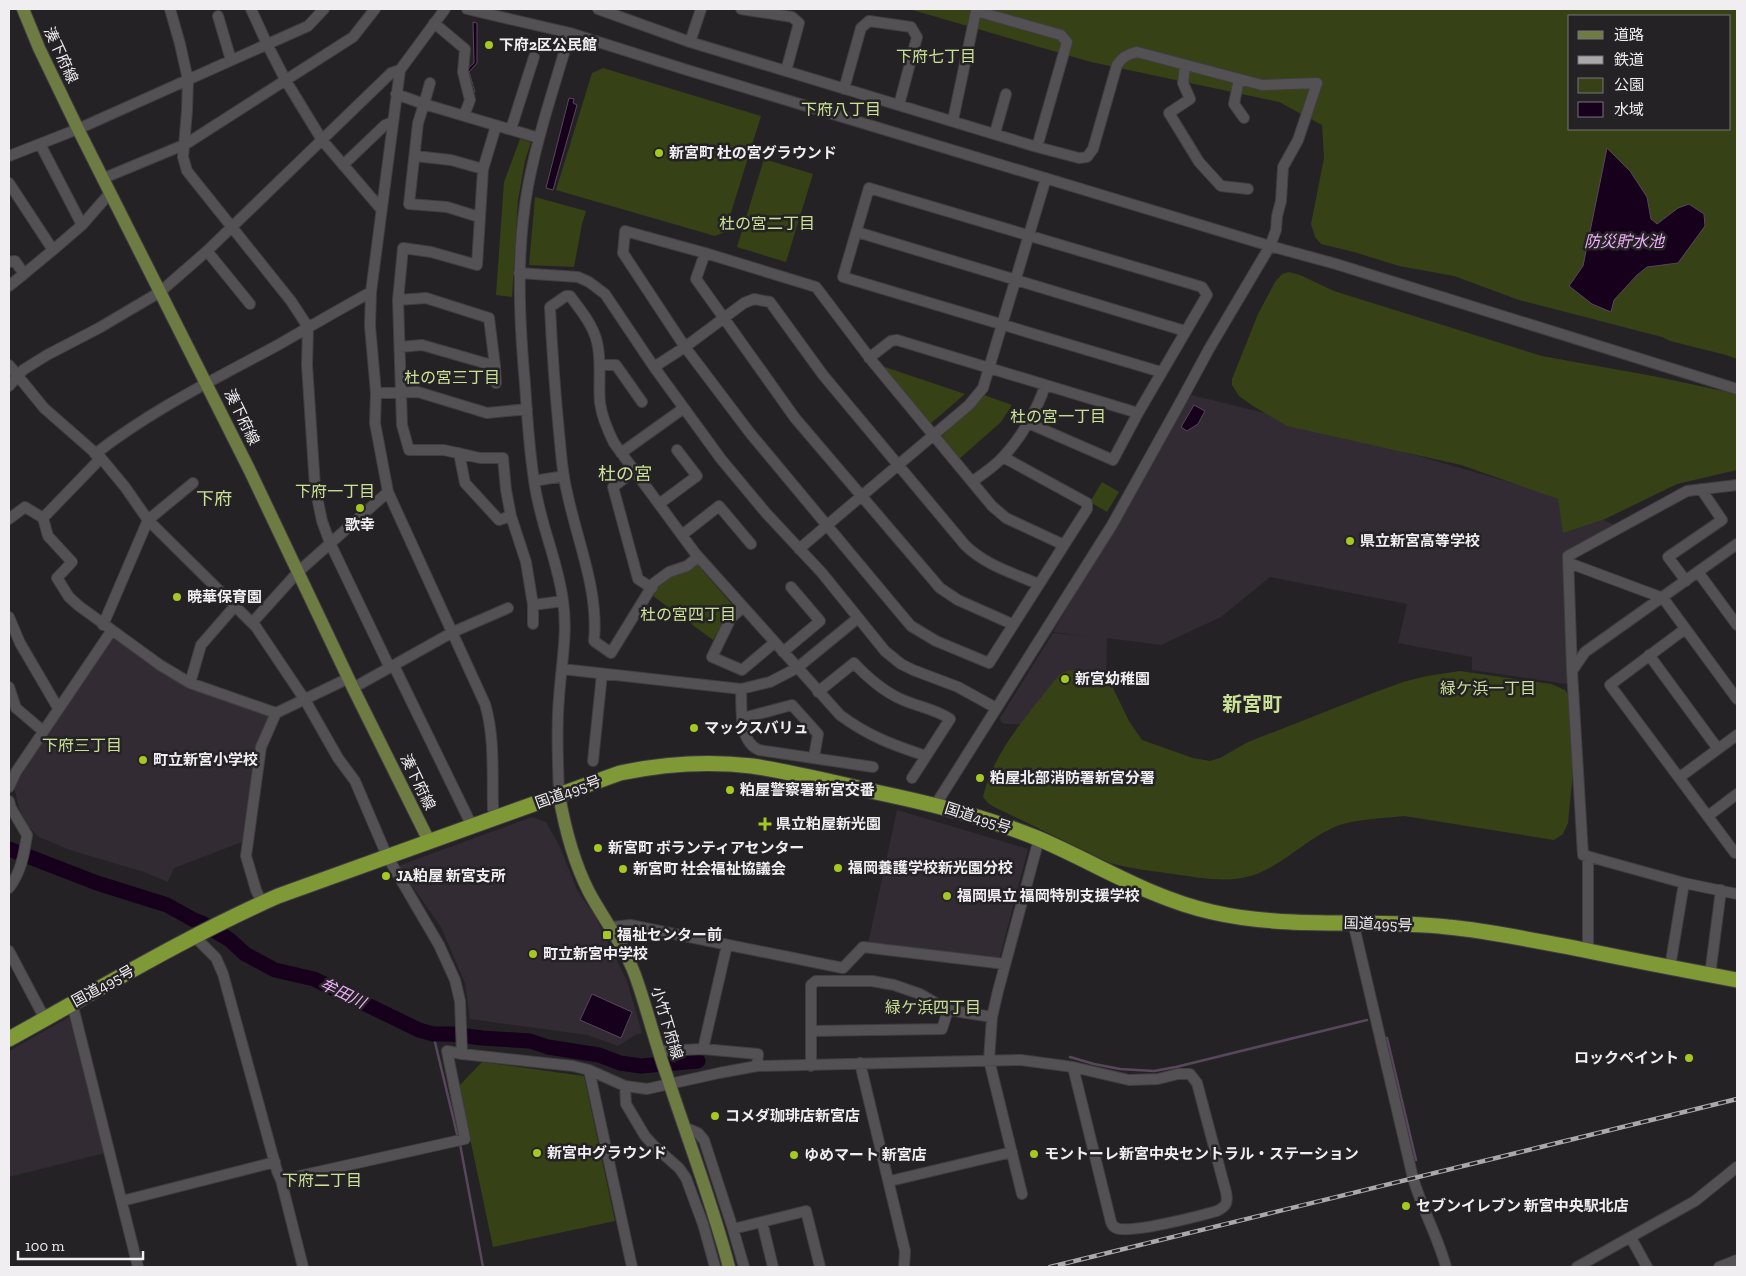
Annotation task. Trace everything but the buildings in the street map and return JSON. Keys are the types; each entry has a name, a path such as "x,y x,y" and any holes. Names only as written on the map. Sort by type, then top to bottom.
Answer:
{"highway":[{"name":"国道495号","path":"9,1038 196,935 262,903 387,856 620,773 638,769 704,764 730,764 778,770 936,804 980,817 1039,839 1152,894 1194,908 1235,917 1258,920 1448,927 1514,936 1710,975 1736,978"}],"main road":[{"name":"湊下府線","path":"23,9 39,48 78,129 206,382 429,841"},
{"name":"小竹下府線","path":"559,795 568,843 576,864 590,893 612,927 635,974 668,1080 715,1214 730,1267"}],"street":[{"path":"170,9 188,80 186,144 183,157 187,171 290,301 308,327 307,365 314,487 322,521 330,543 388,664 396,670 472,826"},
{"path":"251,9 286,80 322,140 381,209"},
{"path":"9,156 78,129 308,26 324,9"},
{"path":"104,178 186,144 353,37 375,9"},
{"path":"445,9 400,70 371,292 370,326 376,394 375,423 388,492 481,694 488,714 492,749 493,809 496,817"},
{"path":"467,9 570,33 686,70 1270,246 1336,264 1737,389"},
{"path":"598,9 690,42 1079,158 1087,157 1093,149 1117,65 1121,58 1129,54 1137,52 1262,85 1317,83 1298,140 1283,167 1281,201 1276,230 1270,246 1209,348 1112,525 936,804"},
{"path":"690,42 701,9"},
{"path":"741,9 792,17 798,23 786,71"},
{"path":"953,120 976,12 1061,35 1067,42 1037,147"},
{"path":"218,16 231,60"},
{"path":"844,89 861,28 869,21 911,27 917,37 899,105"},
{"path":"434,23 465,50 463,72 470,100 464,116"},
{"path":"559,795 557,736 558,699 564,638 563,601 540,514 534,481 520,334 519,273 528,188 539,138 570,33"},
{"path":"511,129 534,57"},
{"path":"1185,66 1183,83 1190,99 1169,112 1199,162 1221,186 1248,189"},
{"path":"9,386 17,376 47,355 99,328 160,292 207,251 391,73 400,70"},
{"path":"1239,79 1234,104 1244,118"},
{"path":"430,83 418,124 410,204 447,207 479,216"},
{"path":"396,94 539,138"},
{"path":"994,134 1006,94"},
{"path":"343,165 385,125 393,122"},
{"path":"496,126 483,169 477,265 431,252 403,248 398,300 402,425 409,450 444,450 480,458 503,458 511,516 526,562 533,605 533,624"},
{"path":"40,144 82,225"},
{"path":"415,156 451,160 483,169"},
{"path":"799,549 969,405 983,388 1046,178"},
{"path":"9,183 53,250"},
{"path":"1028,423 1113,460 1206,295 1202,287 869,188 843,277 1161,372"},
{"path":"9,286 82,225 110,192"},
{"path":"1003,457 1086,504 1087,510 1064,545 1038,584 1012,624 989,663 936,641 911,626 826,526 750,434 685,347 622,253 625,231 816,287 869,358 992,506 1006,518 1064,545"},
{"path":"857,232 1185,331"},
{"path":"207,251 250,304"},
{"path":"705,253 696,279 795,418 940,588 958,600 1012,624"},
{"path":"9,262 15,261 24,274"},
{"path":"519,273 578,278 596,287 612,303 654,367 721,459 766,513 822,573 885,651 902,664 925,676 969,692 996,708"},
{"path":"43,518 98,456 126,430 206,382 371,292"},
{"path":"698,557 687,566 669,572 654,583 612,653 594,641 595,631 591,587 564,476 555,389 550,307 566,296 570,296 592,329 597,342 600,365 600,404 607,428 614,443 698,557 840,715 854,726 890,744 926,756"},
{"path":"398,300 426,298 490,318 496,383"},
{"path":"654,367 685,347 744,303 754,298 770,302 823,375 973,553 989,564 1038,584"},
{"path":"869,358 891,341 897,340 1138,413"},
{"path":"400,347 422,345 495,366"},
{"path":"9,365 44,408 98,456 148,520 252,623 305,700 338,758 354,781 387,856 439,945 455,980 460,1001 462,1052"},
{"path":"600,365 616,365 642,402"},
{"path":"972,482 1003,457 1028,423 1041,399 1045,386"},
{"path":"376,394 418,392 487,413 527,409"},
{"path":"621,453 684,408"},
{"path":"659,504 696,476 677,450"},
{"path":"459,453 465,483 499,520 511,516"},
{"path":"634,471 613,488 638,579 652,588"},
{"path":"534,481 564,476"},
{"path":"9,787 16,772 58,708 107,627 148,520 193,483"},
{"path":"1737,485 1687,490 1568,556 1572,671 1583,855 1684,883 1737,894"},
{"path":"1686,581 1668,557 1722,520 1701,489"},
{"path":"252,623 298,572 388,492"},
{"path":"682,535 719,506 750,544"},
{"path":"9,519 25,507 43,518 48,536 72,562 57,578 69,597 107,627 160,665 190,683 276,713"},
{"path":"1572,671 1585,652 1736,547"},
{"path":"1568,563 1663,598 1737,699"},
{"path":"1698,572 1737,625"},
{"path":"783,652 820,621 790,587"},
{"path":"533,605 563,601"},
{"path":"190,683 201,644 235,606"},
{"path":"744,607 731,618 712,657 742,670 774,643"},
{"path":"262,903 246,856 261,747 276,713 391,666 453,632 508,608"},
{"path":"9,617 20,643 58,708"},
{"path":"562,669 741,689 770,682 797,668 858,618"},
{"path":"1685,629 1610,685 1735,853 1737,851"},
{"path":"1649,655 1718,749"},
{"path":"818,692 854,663 866,675 890,693 950,718 912,778"},
{"path":"594,761 602,674"},
{"path":"9,687 16,708 43,731"},
{"path":"741,689 745,737 752,747 759,750 873,767"},
{"path":"743,718 792,705 818,734 814,757"},
{"path":"1680,777 1737,735"},
{"path":"1708,816 1737,794"},
{"path":"9,801 11,808 27,835 22,866 9,888"},
{"path":"1022,1194 989,1060 992,1017 1039,839"},
{"path":"1588,856 1588,951"},
{"path":"1670,967 1684,883"},
{"path":"1710,975 1721,890"},
{"path":"1353,922 1414,1183 1427,1218 1440,1244 1446,1267"},
{"path":"612,927 630,925 843,968 863,947 1005,964"},
{"path":"196,935 216,958 223,974 281,1180 303,1267"},
{"path":"703,1049 727,945"},
{"path":"9,951 45,1019"},
{"path":"811,1066 810,985 816,980 872,981 894,985 920,994 948,1010 992,1017"},
{"path":"72,1003 138,1267"},
{"path":"812,1031 942,1029 948,1010"},
{"path":"660,1053 703,1049 758,1054 758,1066"},
{"path":"281,1180 465,1139 447,1051 573,1066 589,1070 625,1086 648,1089 668,1080 758,1066 1028,1060 1073,1067 1129,1080 1158,1079 1183,1073 1190,1074 1197,1083 1226,1192 1228,1201 1224,1208 1162,1225 1122,1229 1114,1226 1110,1219 1073,1067"},
{"path":"860,1063 890,1181 905,1251 904,1267"},
{"path":"589,1070 632,1267"},
{"path":"625,1086 626,1104 645,1136 679,1168 686,1178 704,1224 715,1267"},
{"path":"684,1127 698,1132 704,1140 744,1267"},
{"path":"890,1181 1012,1152"},
{"path":"122,1201 275,1162"},
{"path":"1577,1267 1695,1201 1737,1168"},
{"path":"733,1229 806,1211 820,1267"},
{"path":"762,1222 773,1267"},
{"path":"1631,1238 1648,1267"},
{"path":"1719,1267 1737,1260"}],"shaded area":[{"name":"県立新宮高等学校","path":"1191,395 1290,419 1543,492 1621,528 1566,554 1567,684 1472,670 1472,657 1398,643 1407,604 1270,577 1221,617 1161,645 1107,638 1105,726 1005,724 1001,722 1000,718 1053,633 1086,636 1053,632"},
{"name":"町立新宮小学校","path":"111,637 190,688 269,715 257,744 242,842 174,868 168,882 144,872 70,850 39,837 28,826 19,808 14,786"},
{"name":"福岡県立 福岡特別支援学校","path":"897,810 1028,849 999,960 868,944"},
{"name":"町立新宮中学校","path":"532,817 546,822 560,847 577,890 595,916 627,981 642,1033 635,1035 618,1046 588,1035 470,1019 465,983 441,927 398,866"},
{"path":"69,1017 105,1153 9,1177 9,1051"}],"green space":[{"path":"909,9 1737,9 1737,359 1670,341 1662,337 1519,300 1454,276 1399,266 1321,244 1315,237 1311,224 1324,158 1322,125 1279,102 1091,62","holes":["1647,197 1651,219 1657,224 1678,208 1678,263 1648,267 1637,275 1614,300 1570,287 1583,266"]},
{"name":"新宮町 杜の宮グラウンド","path":"603,68 761,116 725,232 715,236 556,190 592,73"},
{"path":"520,139 531,142 525,161 518,200 512,297 496,295 504,182"},
{"path":"764,159 813,174 786,262 737,247"},
{"path":"535,197 586,211 574,267 529,265"},
{"path":"1289,272 1300,275 1334,291 1542,356 1658,377 1737,394 1737,470 1677,484 1605,519 1563,533 1558,499 1461,465 1287,426 1239,396 1232,385 1232,379 1258,314 1275,282 1282,274"},
{"path":"882,366 965,394 930,424"},
{"path":"984,395 1012,405 1001,422 958,460 940,438"},
{"path":"1102,482 1119,492 1107,512 1090,502"},
{"path":"696,563 735,608 726,617 713,640 653,596 666,580"},
{"path":"1069,670 1091,672 1104,678 1112,686 1129,721 1142,740 1193,758 1210,761 1220,758 1248,742 1373,693 1427,676 1460,671 1551,684 1565,690 1569,696 1577,730 1568,823 1563,834 1554,840 1404,816 1358,821 1332,828 1268,869 1236,879 1195,877 1110,863 994,807 983,797 995,765 1012,735 1060,674"},
{"name":"新宮中グラウンド","path":"482,1062 584,1076 615,1221 493,1247 459,1086"}],"water":[{"path":"473,22 477,23 477,63 469,72 475,92 472,93 466,70 474,63"},
{"path":"569,98 574,99 573,103 577,105 553,190 546,188"},
{"name":"防災貯水池","path":"1607,148 1630,171 1647,197 1651,219 1657,224 1678,208 1689,204 1704,214 1705,226 1678,263 1647,267 1637,275 1614,300 1611,312 1592,304 1569,286 1583,266"},
{"path":"1194,405 1205,411 1198,424 1187,431 1181,427"},
{"path":"592,994 632,1012 621,1038 580,1020"}],"waterway":[{"name":"牟田川","path":"9,849 97,883 167,905 202,923 230,940 245,954 275,970 314,979 419,1030 433,1034 530,1041 548,1047 599,1055 620,1063 641,1066 698,1061"},
{"path":"1070,1057 1120,1069 1154,1071 1367,1020"},
{"path":"433,1034 458,1138"},
{"path":"1387,1038 1416,1160"},
{"path":"460,1144 483,1267"}],"railway":[{"path":"1050,1267 1737,1099"}],"place":[{"name":"下府2区公民館","path":"489,45"},
{"name":"新宮町 杜の宮グラウンド","path":"659,153"},
{"name":"歌幸","path":"360,508"},
{"name":"県立新宮高等学校","path":"1350,541"},
{"name":"暁華保育園","path":"177,597"},
{"name":"新宮幼稚園","path":"1065,679"},
{"name":"マックスバリュ","path":"694,728"},
{"name":"町立新宮小学校","path":"143,760"},
{"name":"粕屋北部消防署新宮分署","path":"980,778"},
{"name":"粕屋警察署新宮交番","path":"730,790"},
{"name":"県立粕屋新光園","path":"765,824"},
{"name":"新宮町 ボランティアセンター","path":"598,848"},
{"name":"福岡養護学校新光園分校","path":"838,868"},
{"name":"新宮町 社会福祉協議会","path":"623,869"},
{"name":"JA粕屋 新宮支所","path":"386,876"},
{"name":"福岡県立 福岡特別支援学校","path":"947,896"},
{"name":"福祉センター前","path":"607,935"},
{"name":"町立新宮中学校","path":"533,954"},
{"name":"ロックペイント","path":"1689,1058"},
{"name":"コメダ珈琲店新宮店","path":"715,1116"},
{"name":"新宮中グラウンド","path":"537,1153"},
{"name":"モントーレ新宮中央セントラル・ステーション","path":"1034,1154"},
{"name":"ゆめマート 新宮店","path":"794,1155"},
{"name":"セブンイレブン 新宮中央駅北店","path":"1406,1206"}],"district":[{"name":"下府七丁目","path":"936,56"},
{"name":"下府八丁目","path":"841,109"},
{"name":"杜の宮二丁目","path":"767,223"},
{"name":"杜の宮三丁目","path":"452,377"},
{"name":"杜の宮一丁目","path":"1058,416"},
{"name":"杜の宮","path":"625,474"},
{"name":"下府一丁目","path":"335,491"},
{"name":"下府","path":"214,499"},
{"name":"杜の宮四丁目","path":"688,614"},
{"name":"緑ケ浜一丁目","path":"1488,688"},
{"name":"新宮町","path":"1252,704"},
{"name":"下府三丁目","path":"82,745"},
{"name":"緑ケ浜四丁目","path":"933,1007"},
{"name":"下府二丁目","path":"322,1180"}]}
